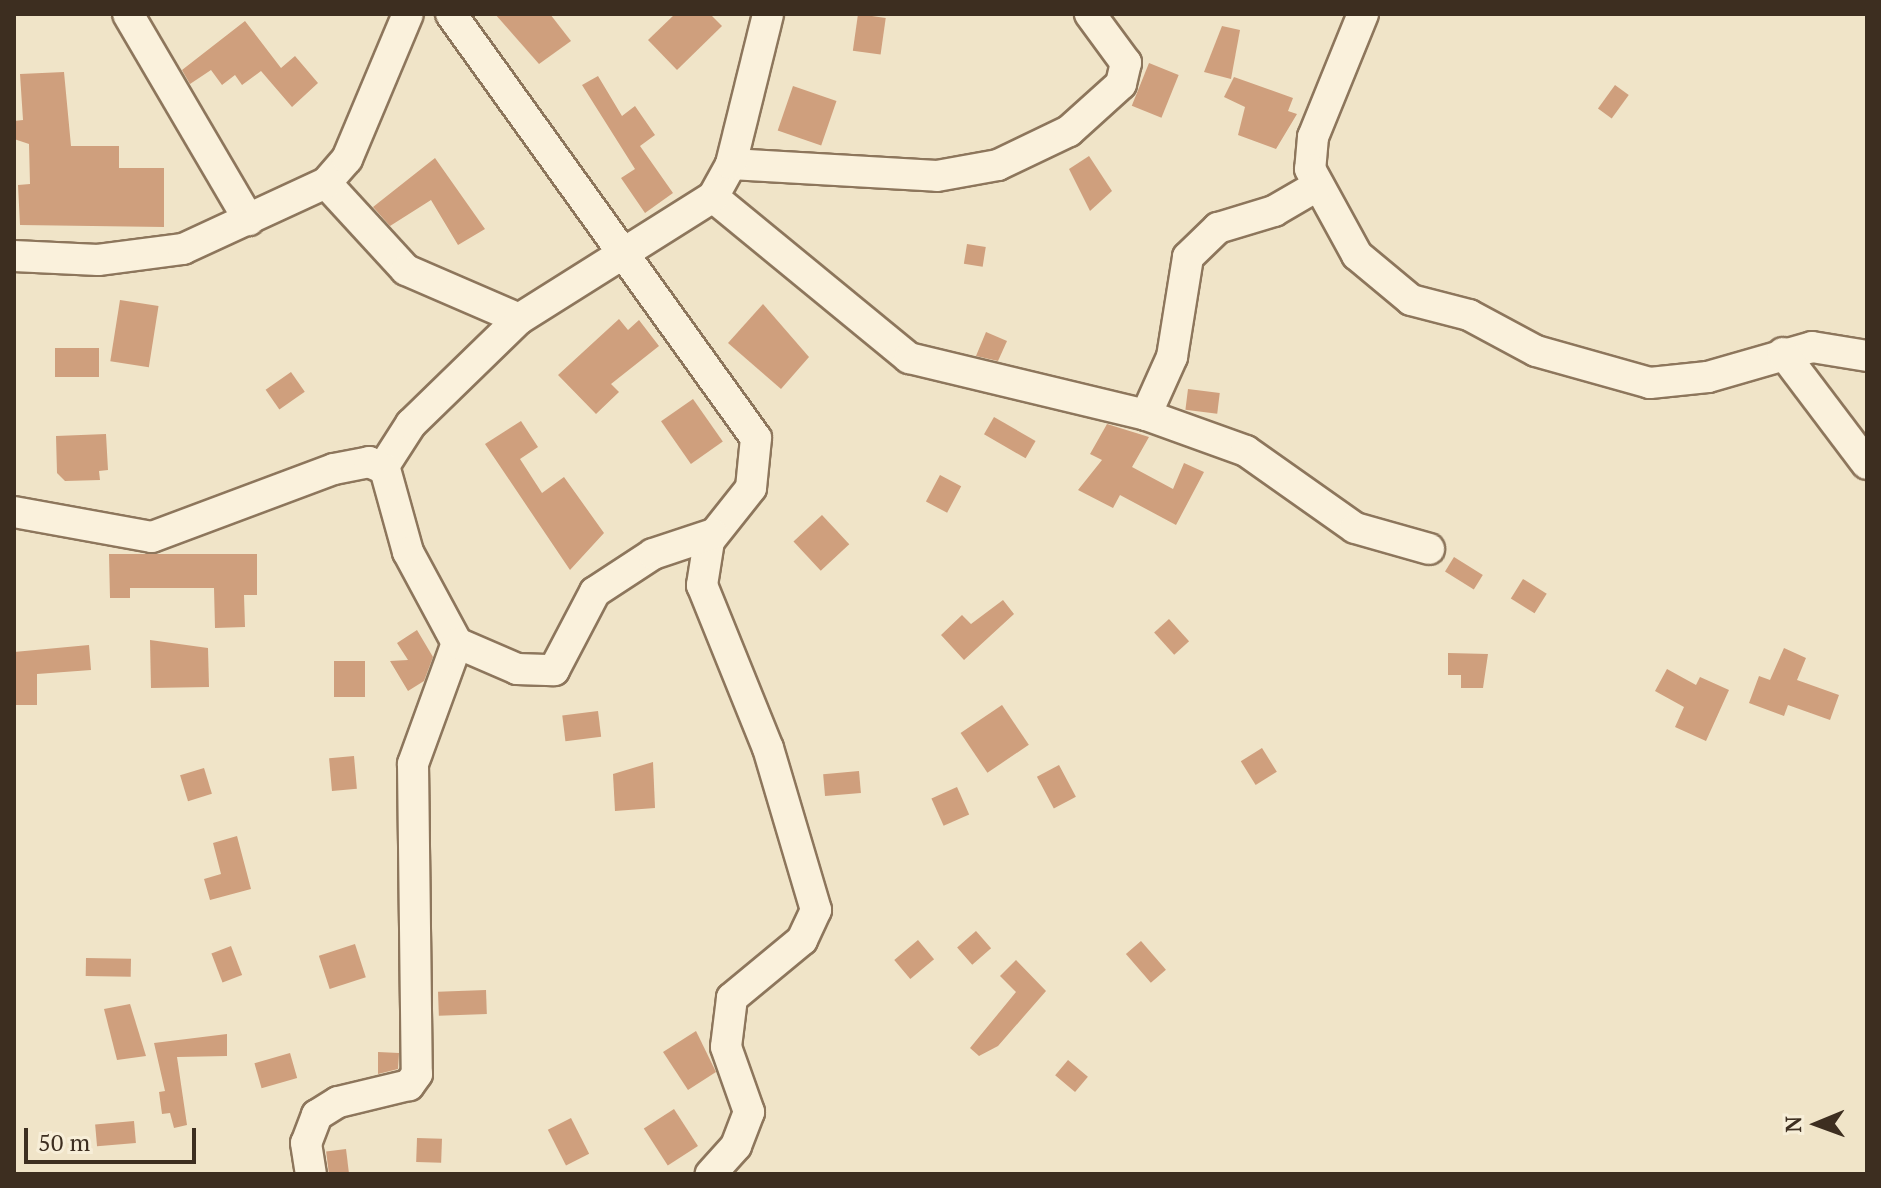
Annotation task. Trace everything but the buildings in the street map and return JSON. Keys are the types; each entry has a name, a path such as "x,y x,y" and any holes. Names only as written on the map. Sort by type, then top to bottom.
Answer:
{"street":[{"path":"128,14 249,220"},
{"path":"14,256 145,256 204,242 326,183 347,159 408,14"},
{"path":"451,14 625,248 756,438 751,488 713,534 702,565 703,591 768,748 816,910 802,940 732,998 726,1047 749,1112 736,1146 711,1174"},
{"path":"731,164 937,176 998,165 1069,131 1121,84 1126,63 1090,14"},
{"path":"1363,14 1313,137 1317,186 1341,215 1357,255 1394,289 1536,351 1662,383 1783,353 1827,347 1867,356"},
{"path":"713,534 653,554 595,592 554,670 517,669 457,643 408,552 384,466 411,424 519,319 625,248 713,197 731,164 761,20"},
{"path":"326,183 406,270 519,319"},
{"path":"1146,415 1172,357 1188,257 1218,228 1274,211 1317,186"},
{"path":"713,197 909,358 1146,415 1246,451 1355,528 1429,549"},
{"path":"1783,353 1867,464"},
{"path":"14,512 152,537 334,469 384,466"},
{"path":"311,1174 306,1143 317,1115 338,1102 409,1085 417,1074 413,764 457,643"}]}
